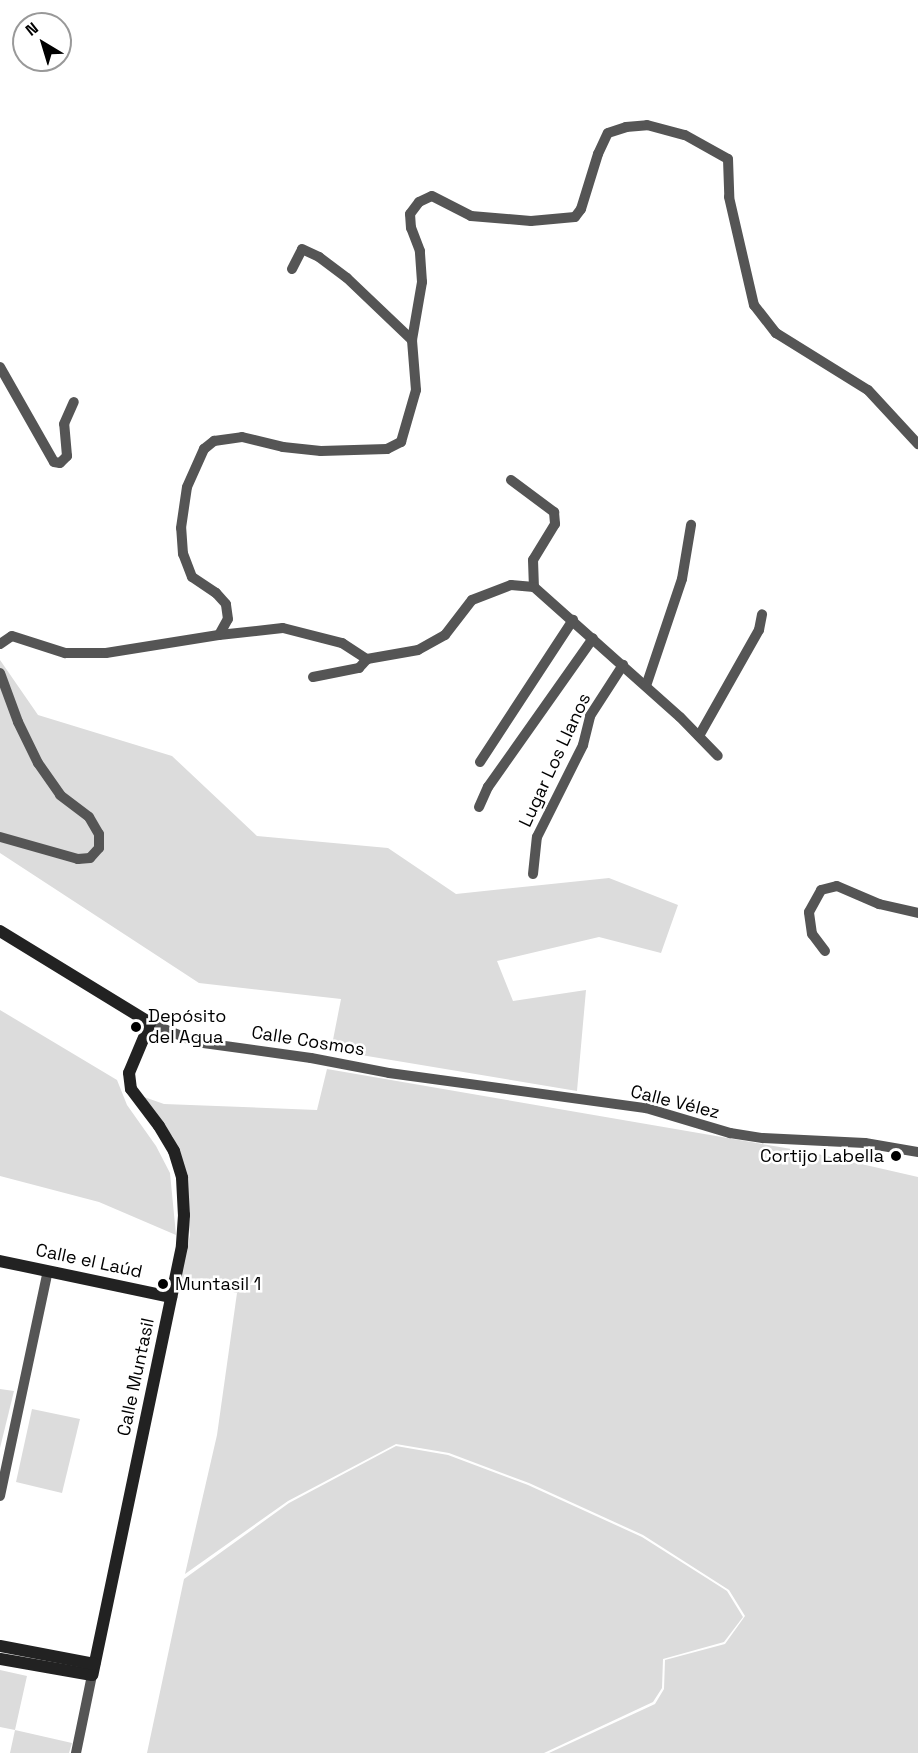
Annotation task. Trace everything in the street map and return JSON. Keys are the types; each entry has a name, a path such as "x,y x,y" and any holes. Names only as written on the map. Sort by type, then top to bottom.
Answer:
{"street":[{"path":"219,635 228,619 226,604 216,593 192,577 183,554 181,528 187,487 204,449 214,441 242,437 283,447 321,451 387,449 401,441 408,424 416,390 412,340 422,282 420,251 411,228 410,214 419,202 432,196 471,216 531,221 575,217 581,210 598,154 608,133 627,127 647,125 685,135 728,159 729,197 754,305 776,333 868,390 918,444"},
{"path":"292,269 302,249 319,257 348,278 412,340"},
{"path":"0,367 54,462 60,463 67,456 64,424 74,402"},
{"path":"511,480 554,512 555,524 533,560 534,587"},
{"path":"646,686 682,579 691,525"},
{"path":"313,677 359,668 367,659 418,650 445,634 472,600 511,585 534,587 646,686 718,756"},
{"path":"699,736 759,630 762,614"},
{"path":"480,762 573,620"},
{"path":"1,641 12,636 65,653 106,653 219,635 283,628 342,643 367,659"},
{"name":"Lugar Los Llanos","path":"479,807 488,787 593,638"},
{"name":"Lugar Los Llanos","path":"533,874 537,837 583,745 590,716 623,665"},
{"path":"0,673 18,722 38,763 60,795 89,818 99,834 99,848 90,858 78,859 0,837"},
{"path":"825,951 812,934 809,912 821,890 837,886 879,904 918,913"},
{"name":"Calle Cosmos","path":"0,931 150,1023 196,1042 311,1058 389,1073"},
{"name":"Calle Muntasil","path":"76,1753 183,1230 182,1178 174,1151 159,1126 131,1089 129,1073 150,1023"},
{"name":"Calle Vélez","path":"389,1073 646,1108 730,1133 775,1140 865,1143 918,1152"},
{"name":"Calle el Laúd","path":"0,1261 171,1297"},
{"path":"0,1496 48,1271"},
{"path":"0,1646 93,1670"},
{"path":"0,1659 93,1670"}],"shaded area":[{"path":"0,660 38,715 172,756 257,836 388,848 456,894 609,878 678,905 661,953 599,937 497,961 513,1001 586,990 577,1091 331,1050 341,999 199,983 0,853"},
{"path":"0,1010 117,1080 127,1105 156,1146 170,1173 176,1235 99,1202 0,1176"},
{"path":"327,1069 809,1152 918,1177 918,1753 549,1753 655,1704 664,1689 665,1660 725,1644 745,1616 729,1590 643,1535 529,1483 449,1453 396,1444 288,1501 185,1574 217,1435 237,1293 180,1278 190,1235 182,1161 173,1137 144,1097 164,1104 317,1110"},
{"path":"0,1389 14,1391 0,1448"},
{"path":"32,1409 80,1419 62,1493 16,1482"},
{"path":"396,1446 448,1455 528,1485 642,1537 727,1591 743,1617 724,1642 663,1659 662,1688 653,1702 544,1753 147,1753 184,1579 289,1503"},
{"path":"0,1670 27,1676 15,1730 0,1727"},
{"path":"15,1730 72,1743 69,1753 10,1753"}],"place":[{"name":"Depósito del Agua","path":"136,1027"},
{"name":"Cortijo Labella","path":"896,1156"},
{"name":"Muntasil 1","path":"163,1284"}]}
